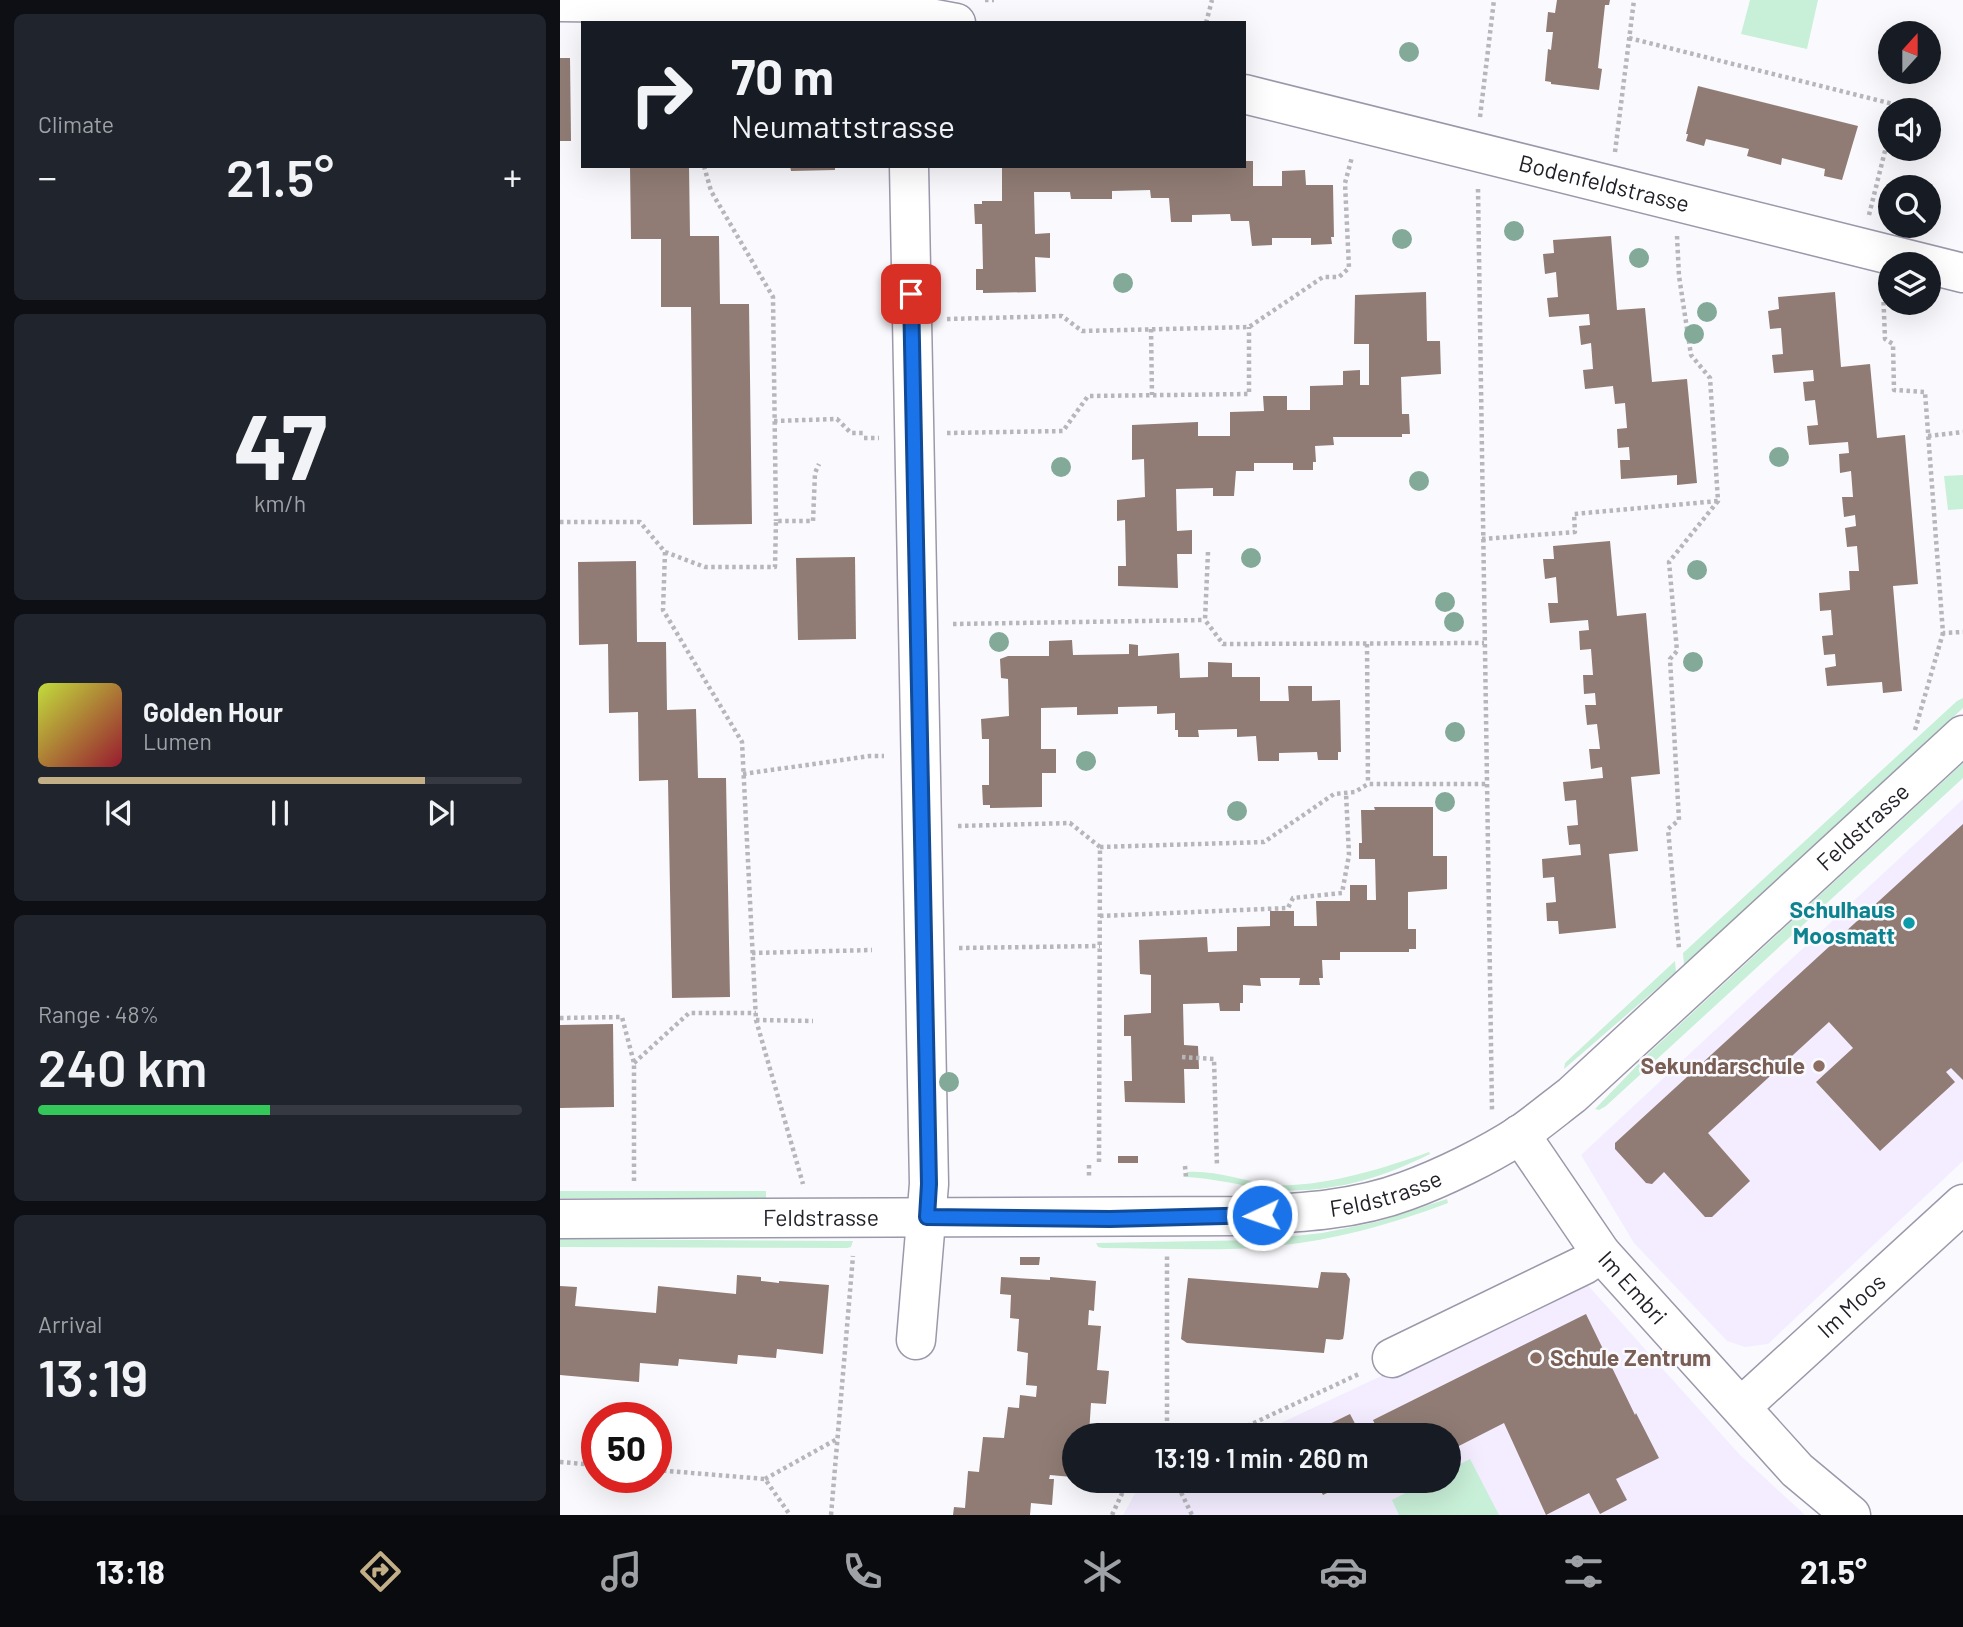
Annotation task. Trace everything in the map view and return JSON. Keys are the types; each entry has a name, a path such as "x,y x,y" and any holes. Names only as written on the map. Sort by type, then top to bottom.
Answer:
{"street":[{"path":"560,2 817,2 867,6 912,19 934,21"},
{"name":"Bodenfeldstrasse","path":"1246,94 1871,249 1963,275"},
{"path":"909,168 929,1184 916,1340"},
{"name":"Feldstrasse","path":"560,1219 1110,1219 1238,1216 1308,1212 1371,1201 1406,1191 1481,1156 1506,1122 1572,1095 1963,735"},
{"name":"Im Embri","path":"1506,1122 1601,1253 1797,1470 1851,1515"},
{"name":"Im Moos","path":"1741,1407 1963,1204"},
{"path":"1392,1359 1584,1265 1601,1253"}],"path":[{"path":"985,0 994,0"},
{"path":"1207,21 1212,0"},
{"path":"1494,0 1480,119 1482,153 1477,174 1487,785 1506,1122"},
{"path":"1611,185 1634,0"},
{"path":"1629,38 1878,100"},
{"path":"958,319 1062,316 1082,331 1249,327 1323,277 1339,277 1349,268 1345,183 1360,122"},
{"path":"1885,161 1871,249 1885,339 1894,344 1894,390 1925,392 1943,633 1913,733"},
{"path":"560,522 640,522 665,552 705,567 775,567 773,297 712,191 705,168"},
{"path":"1672,200 1677,226 1679,276 1691,355 1710,378 1718,501 1669,562 1677,651 1670,659 1679,820 1668,829 1679,949"},
{"path":"914,433 1063,431 1088,396 1249,394 1249,327"},
{"path":"1151,329 1152,395"},
{"path":"774,421 837,419 851,433 864,433"},
{"path":"1928,436 1963,432"},
{"path":"776,521 814,521 815,473 819,464"},
{"path":"1482,539 1575,532 1574,514 1718,501"},
{"path":"665,552 663,610 742,742 756,1020 803,1185"},
{"path":"1208,552 1205,620 1223,644 1485,643"},
{"path":"917,624 1205,620"},
{"path":"1943,633 1963,632"},
{"path":"1367,643 1368,784"},
{"path":"743,774 864,757"},
{"path":"956,826 1070,822 1100,847 1264,842 1334,794 1355,792 1368,784 1487,785"},
{"path":"1100,916 1288,908 1293,898 1342,893 1349,855 1346,793"},
{"path":"1099,1164 1100,847"},
{"path":"923,949 1100,946"},
{"path":"752,953 872,950"},
{"path":"634,1062 689,1013 756,1013"},
{"path":"560,1018 622,1017 634,1062 634,1185"},
{"path":"756,1020 813,1020"},
{"path":"1182,1057 1214,1059 1217,1166"},
{"path":"1089,1165 1090,1177"},
{"path":"1185,1166 1186,1178"},
{"path":"831,1515 853,1256"},
{"path":"1167,1256 1167,1423"},
{"path":"1254,1423 1392,1359"},
{"path":"672,1471 765,1479 838,1439"},
{"path":"560,1462 581,1464"},
{"path":"765,1479 790,1515"},
{"path":"1112,1515 1122,1493"},
{"path":"1181,1493 1192,1515"}],"shaded area":[{"name":"Sekundarschule","path":"1963,799 1963,1161 1768,1344 1745,1347 1727,1341 1634,1243 1581,1155"},
{"name":"Schule Zentrum","path":"1584,1281 1740,1455 1805,1515 1123,1515 1135,1493 1461,1493 1461,1423 1281,1423"}],"green space":[{"path":"1750,0 1818,0 1807,49 1741,34"},
{"path":"1963,475 1963,509 1948,510 1944,476"},
{"path":"1963,698 1963,708 1684,965 1683,953"},
{"path":"1963,763 1963,778 1606,1106 1595,1109 1649,1053"},
{"path":"1675,961 1676,972 1564,1069 1565,1063"},
{"path":"1429,1152 1430,1154 1412,1163 1375,1177 1318,1189 1278,1190 1186,1177 1187,1172 1199,1172 1277,1185 1295,1185 1334,1180"},
{"path":"560,1191 766,1191 766,1199 560,1198"},
{"path":"1447,1199 1448,1203 1406,1218 1342,1235 1298,1243 1255,1248 1190,1249 1103,1248 1096,1243 1260,1240 1322,1233 1376,1222"},
{"path":"560,1239 853,1241 851,1247 847,1248 560,1247"},
{"path":"1470,1459 1499,1515 1399,1515 1392,1500 1405,1493 1461,1493 1461,1464"}],"building":[{"path":"1557,0 1610,0 1609,5 1605,5 1598,68 1602,69 1599,90 1545,81 1548,49 1551,50 1553,32 1546,32 1548,12 1555,13"},
{"path":"560,58 570,58 571,141 560,141"},
{"path":"1698,86 1858,126 1842,180 1824,176 1825,169 1782,158 1781,165 1747,156 1749,149 1706,139 1704,146 1686,141"},
{"path":"1246,161 1253,161 1253,186 1282,186 1282,171 1305,170 1306,185 1333,185 1334,237 1331,237 1332,244 1311,245 1311,238 1272,238 1272,245 1252,246 1249,221 1231,221 1230,214 1192,215 1192,222 1171,222 1169,198 1151,198 1150,190 1112,191 1112,199 1071,199 1070,192 1034,192 1035,234 1050,233 1050,258 1035,257 1036,292 983,293 983,290 976,290 976,269 983,269 982,224 975,224 974,204 982,204 982,201 1002,201 1002,168 1246,168"},
{"path":"630,168 689,168 690,236 719,236 720,304 749,304 752,524 693,525 691,307 661,307 661,239 631,239"},
{"path":"790,168 835,168 835,170 791,171"},
{"path":"1611,236 1617,310 1645,308 1652,382 1687,379 1697,483 1677,485 1677,475 1621,479 1620,460 1630,460 1629,447 1618,448 1617,429 1627,428 1625,403 1615,404 1613,386 1585,389 1583,370 1593,369 1591,343 1581,345 1579,326 1590,325 1589,314 1549,317 1547,298 1558,297 1556,272 1545,274 1543,254 1554,253 1553,240"},
{"path":"1426,292 1427,341 1440,341 1441,374 1401,377 1402,414 1409,414 1410,434 1402,434 1402,437 1333,437 1334,445 1315,446 1316,462 1313,462 1313,470 1293,470 1293,463 1254,463 1254,471 1236,471 1234,496 1213,496 1213,488 1176,489 1177,531 1192,530 1192,554 1177,554 1178,588 1118,586 1118,566 1126,566 1125,520 1117,521 1117,500 1145,497 1144,459 1132,460 1132,425 1198,422 1198,436 1230,436 1230,412 1264,411 1263,396 1287,396 1287,410 1310,410 1310,386 1343,385 1343,371 1360,370 1360,385 1369,385 1369,344 1354,344 1355,295"},
{"path":"1835,292 1841,367 1870,364 1877,438 1905,435 1918,584 1893,586 1902,691 1883,693 1882,682 1827,686 1825,668 1836,666 1835,654 1824,655 1822,636 1833,635 1831,610 1820,611 1819,593 1850,590 1849,571 1859,571 1857,546 1847,547 1845,528 1856,526 1855,515 1844,517 1842,497 1853,497 1851,471 1840,473 1839,454 1849,453 1848,442 1809,445 1807,426 1818,425 1815,400 1805,401 1803,382 1814,381 1813,370 1774,373 1772,355 1783,354 1781,328 1770,329 1768,311 1779,309 1778,297"},
{"path":"1610,541 1617,616 1646,613 1660,774 1631,777 1638,851 1609,854 1616,928 1559,934 1558,921 1547,921 1546,903 1556,902 1554,877 1543,878 1542,859 1581,855 1580,844 1569,845 1567,826 1578,825 1576,800 1565,801 1563,782 1603,778 1602,767 1591,769 1589,749 1600,749 1597,724 1587,725 1585,705 1596,705 1595,693 1584,694 1583,675 1593,675 1591,649 1580,650 1579,631 1589,630 1588,620 1550,623 1548,603 1558,603 1556,577 1545,579 1543,559 1554,559 1553,546"},
{"path":"855,557 856,639 798,640 796,558"},
{"path":"636,561 637,642 666,642 667,710 696,709 698,778 726,778 730,997 672,998 668,780 639,781 638,712 609,713 608,644 579,645 578,562"},
{"path":"1072,640 1073,655 1129,654 1129,644 1138,645 1138,656 1179,653 1180,678 1208,677 1208,662 1232,663 1232,677 1260,677 1260,701 1289,701 1288,686 1312,686 1312,701 1340,700 1341,752 1338,752 1338,760 1318,760 1317,752 1279,753 1279,761 1258,761 1256,736 1237,737 1237,729 1198,730 1199,737 1178,737 1178,730 1175,730 1175,713 1157,714 1157,706 1118,707 1118,714 1077,715 1077,707 1041,708 1041,749 1056,749 1056,773 1042,773 1042,807 990,808 990,805 983,805 982,785 989,785 989,739 982,739 981,719 1009,716 1008,679 1001,678 1000,659 1008,656 1049,656 1049,641"},
{"path":"1374,807 1433,807 1433,856 1447,856 1447,889 1408,892 1408,929 1416,929 1416,949 1409,949 1409,952 1340,952 1340,960 1322,960 1323,978 1319,978 1320,985 1299,985 1300,978 1260,978 1261,986 1243,985 1240,1011 1220,1011 1219,1003 1183,1004 1184,1045 1198,1046 1199,1069 1184,1069 1185,1103 1125,1102 1124,1081 1132,1081 1131,1036 1124,1036 1124,1015 1151,1013 1151,975 1140,974 1139,940 1207,937 1208,952 1237,951 1237,927 1270,926 1270,911 1294,911 1294,926 1317,926 1316,901 1350,901 1350,885 1367,885 1367,900 1376,900 1375,859 1359,859 1359,843 1362,843 1361,810 1375,810"},
{"name":"Schulhaus Moosmatt","path":"1963,824 1963,1080 1951,1068 1946,1072 1955,1082 1880,1151 1816,1082 1853,1048 1829,1022 1708,1133 1750,1181 1712,1217 1705,1217 1664,1172 1652,1184 1646,1183 1615,1149 1615,1143"},
{"path":"613,1024 614,1107 560,1108 560,1025"},
{"path":"1118,1156 1138,1156 1138,1163 1118,1163"},
{"path":"1020,1257 1040,1257 1039,1265 1020,1265"},
{"path":"1321,1272 1346,1273 1350,1279 1343,1339 1326,1339 1324,1353 1187,1343 1181,1339 1188,1278 1318,1288"},
{"path":"737,1275 761,1277 761,1281 779,1283 829,1285 823,1354 777,1349 776,1358 738,1355 737,1364 679,1359 678,1366 640,1363 639,1382 560,1375 560,1286 577,1287 575,1306 656,1313 658,1286 736,1294"},
{"path":"1001,1277 1096,1281 1094,1311 1089,1310 1088,1325 1101,1326 1097,1370 1109,1371 1106,1404 1091,1403 1090,1423 1062,1423 1062,1476 1050,1475 1049,1479 1054,1479 1052,1505 1031,1503 1030,1515 953,1515 954,1507 965,1508 968,1471 979,1472 983,1437 1004,1438 1008,1407 1019,1408 1020,1395 1036,1397 1037,1386 1026,1385 1028,1353 1017,1351 1019,1319 1010,1318 1011,1295 1000,1294"},
{"path":"1586,1314 1659,1458 1616,1479 1627,1500 1600,1514 1589,1493 1546,1515 1504,1423 1461,1445 1461,1423 1374,1423 1373,1420"},
{"path":"1350,1414 1355,1423 1332,1423"}],"place":[{"name":"Schulhaus Moosmatt","path":"1909,923"},
{"name":"Sekundarschule","path":"1819,1066"},
{"name":"Schule Zentrum","path":"1536,1358"}],"route":[{"path":"911,294 929,1184 927,1217 1110,1219 1262,1215"}]}
